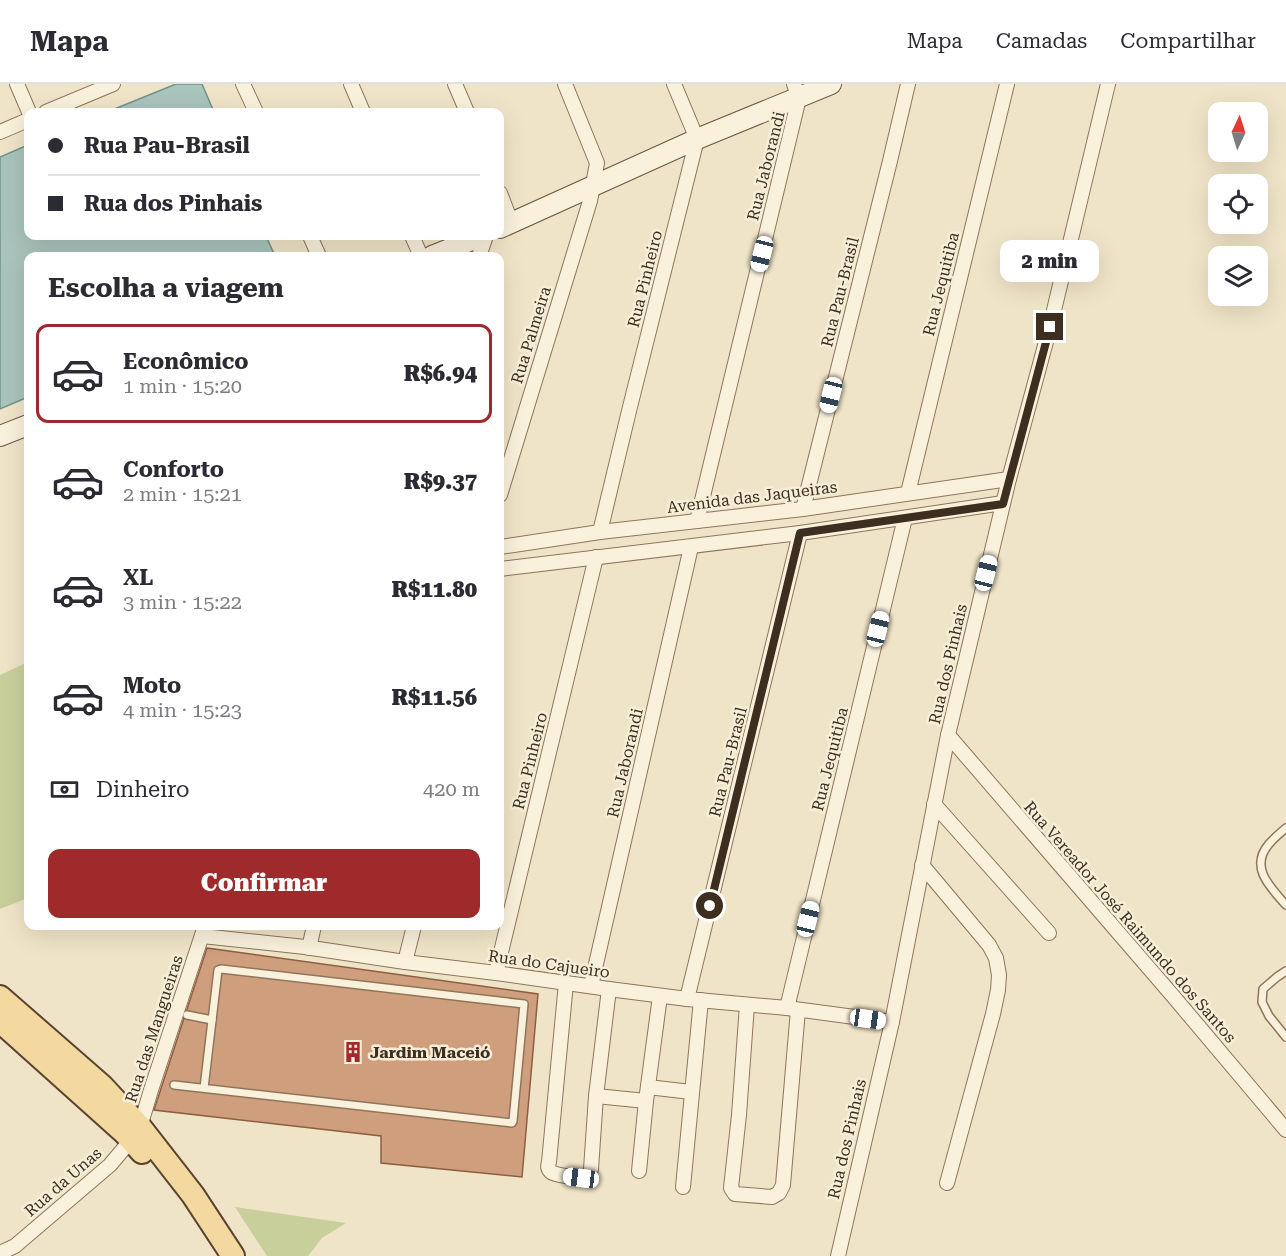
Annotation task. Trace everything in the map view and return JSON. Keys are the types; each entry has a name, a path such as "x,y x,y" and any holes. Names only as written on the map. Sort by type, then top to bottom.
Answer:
{"main road":[{"path":"0,997 102,1086 222,1256"},
{"path":"0,1021 125,1133 136,1134 193,1195 233,1256"}],"street":[{"path":"17,84 27,108"},
{"path":"55,108 112,84"},
{"path":"243,84 254,108"},
{"path":"351,84 361,108"},
{"path":"455,84 465,108"},
{"name":"Rua Palmeira","path":"504,482 590,201 597,163 564,84"},
{"path":"674,84 697,139"},
{"path":"505,225 697,139 796,91 831,84"},
{"name":"Rua Pau-Brasil","path":"803,509 908,84"},
{"name":"Rua Jequitiba","path":"908,493 1007,84"},
{"name":"Rua dos Pinhais","path":"838,1256 892,1022 948,735 1009,479 1050,327 1108,84"},
{"name":"Rua Jaborandi","path":"698,522 796,91"},
{"path":"0,132 24,122"},
{"name":"Rua Pinheiro","path":"600,532 697,139"},
{"path":"442,252 474,240"},
{"path":"0,436 24,427"},
{"name":"Avenida das Jaqueiras","path":"504,546 600,532 803,509 1009,479"},
{"path":"504,569 692,547 1003,504"},
{"path":"728,518 737,541"},
{"name":"Rua Jequitiba","path":"747,1005 731,1190 735,1194 772,1197 779,1193 783,1185 792,1009 905,518"},
{"name":"Rua Pau-Brasil","path":"683,1187 691,1092 694,1000 800,533"},
{"name":"Rua Jaborandi","path":"591,986 692,547"},
{"name":"Rua Pinheiro","path":"496,973 597,557"},
{"name":"Rua Vereador José Raimundo dos Santos","path":"948,735 1286,1130"},
{"path":"934,804 1049,933"},
{"path":"922,865 989,945 996,958 999,975 993,1014 947,1183"},
{"path":"309,948 313,930"},
{"path":"405,962 413,930"},
{"name":"Rua do Cajueiro","path":"203,931 405,962 660,996 892,1022"},
{"name":"Rua das Mangueiras","path":"136,1134 182,1013 203,931"},
{"path":"566,983 548,1167 555,1174 581,1178 586,1177 591,1169 596,1096 609,989"},
{"path":"639,1172 660,996"},
{"path":"596,1096 691,1092"},
{"name":"Rua da Unas","path":"0,1253 17,1251 88,1182 110,1165 136,1134"}],"lane":[{"path":"1286,828 1268,846 1260,859 1262,873 1273,891 1286,905"},
{"path":"174,1085 512,1123 525,1006 221,969 218,970 204,1088"},
{"path":"1286,971 1263,989 1262,1002 1269,1016 1286,1037"},
{"path":"182,1013 212,1020"}],"green space":[{"path":"24,664 24,900 0,909 0,675"},
{"path":"235,1207 346,1223 322,1238 308,1256 267,1256"}],"water":[{"path":"176,84 202,84 212,108 117,108"},
{"path":"24,147 24,240 268,240 273,252 24,252 24,399 0,409 0,157"}],"building":[{"name":"Jardim Maceió","path":"207,948 538,994 522,1177 381,1163 381,1136 154,1110"}],"place":[{"name":"Jardim Maceió","path":"353,1052"}],"route":[{"path":"710,906 800,533 1003,504 1050,327"}]}
